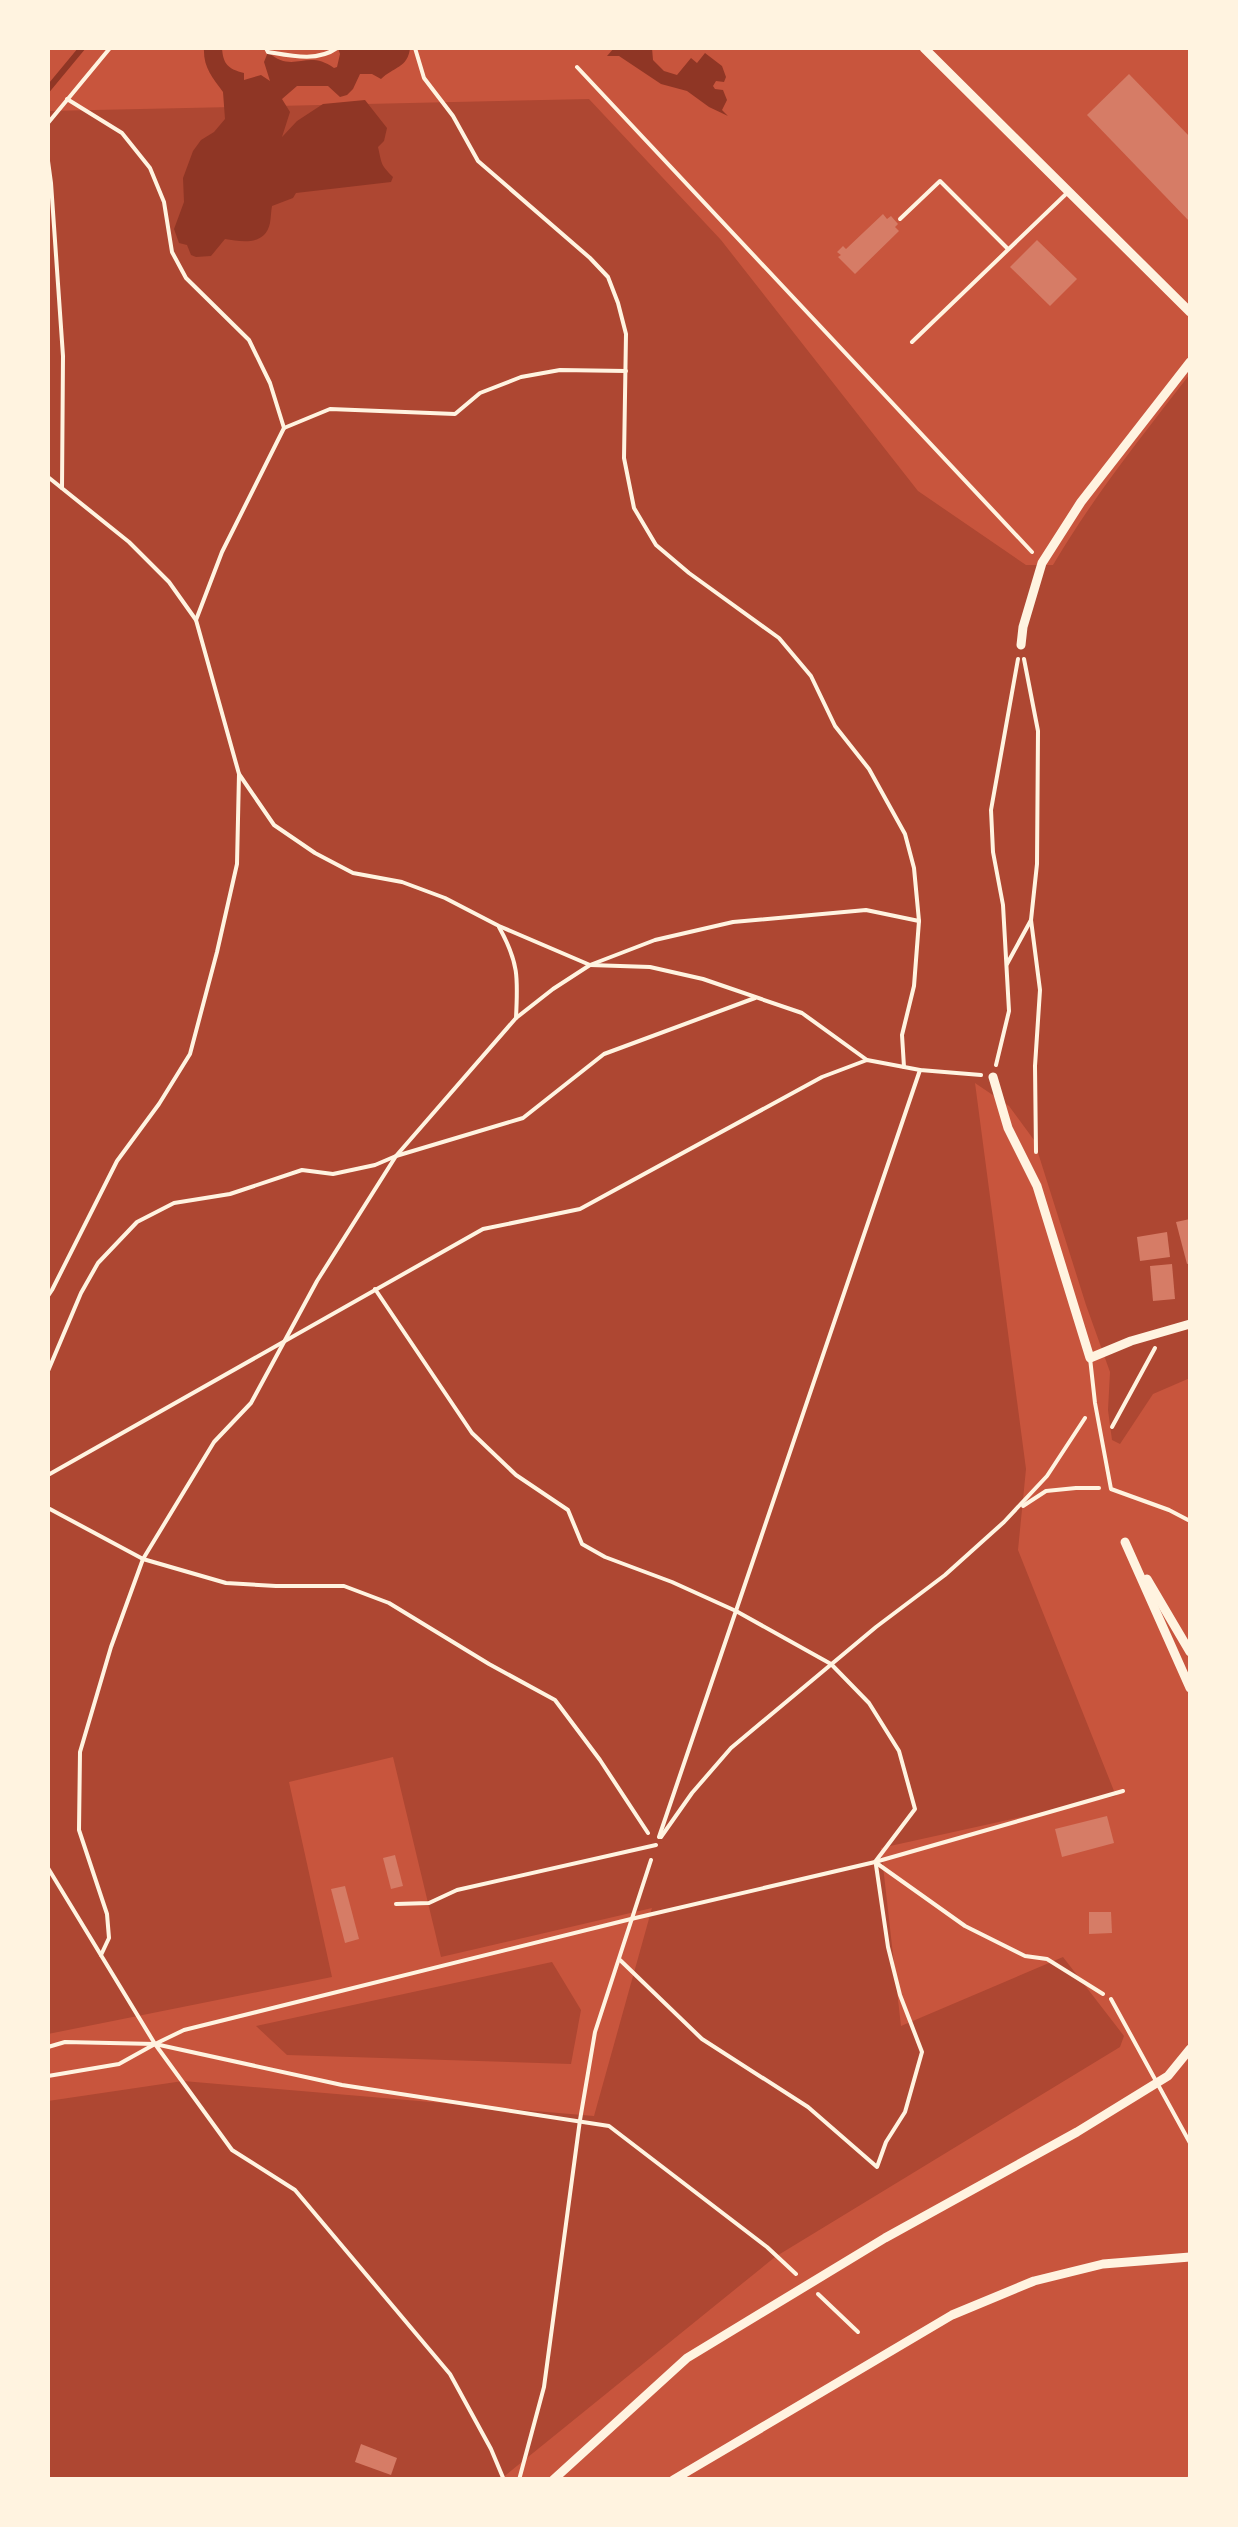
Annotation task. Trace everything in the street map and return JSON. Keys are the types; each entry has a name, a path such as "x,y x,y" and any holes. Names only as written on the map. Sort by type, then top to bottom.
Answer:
{"street":[{"path":"924,48 1190,312"},
{"path":"1021,645 1042,562 1082,502 1190,362"},
{"path":"994,1077 1008,1128 1037,1186 1090,1358 1190,1324"},
{"path":"1190,1652 1125,1542 1190,1688"},
{"path":"552,2480 687,2358 885,2238 1108,2114 1168,2076 1190,2050"},
{"path":"677,2476 952,2315 1034,2280 1103,2264 1190,2257"}],"lane":[{"path":"900,219 940,181 1008,248"},
{"path":"912,342 1069,191"},
{"path":"1090,1358 1111,1489 1190,1521"},
{"path":"396,1904 428,1903 457,1890 656,1845"},
{"path":"1111,1999 1190,2144"}],"path":[{"path":"48,123 110,48"},
{"path":"266,48 268,52 295,57 327,55 338,48"},
{"path":"416,48 424,78 453,116 478,162 608,278 626,334 624,458 634,508 656,545 688,573 779,638 811,676 834,726 869,770 906,834 919,921 914,986 902,1035 904,1067"},
{"path":"577,68 1042,562"},
{"path":"68,99 122,133 150,168 164,202 172,252 186,278 249,340 270,382 284,428"},
{"path":"48,161 63,356 62,488"},
{"path":"196,620 222,552 284,428 330,409 455,414 480,392 521,377 560,370 626,371"},
{"path":"48,477 129,542 169,582 196,620 239,774 237,864 190,1054 117,1161 48,1296"},
{"path":"239,774 274,825 353,873 402,882 445,898 590,965 650,967 704,980 802,1013 866,1060 994,1077 1008,1011 1003,905 993,852 991,810 1021,645"},
{"path":"1021,645 1038,732 1037,864 1031,920 1040,990 1035,1066 1037,1186"},
{"path":"101,1954 109,1938 107,1914 80,1830 80,1752 111,1647 143,1559 214,1442 251,1403 317,1281 396,1156 516,1018 590,965 655,940 733,922 866,910 919,921"},
{"path":"1007,964 1031,920"},
{"path":"499,926 513,952 518,978 516,1018"},
{"path":"48,1371 98,1263 137,1222 174,1203 230,1194 302,1170 333,1174 376,1165 524,1118 604,1054 758,997"},
{"path":"48,1475 483,1228 580,1208 822,1077 866,1060"},
{"path":"519,2480 544,2388 580,2120 596,2032 920,1070"},
{"path":"375,1289 472,1434 516,1475 568,1510 582,1544 605,1558 736,1610 831,1664 868,1702 899,1751 914,1808 875,1862 900,1995 922,2052 905,2112 886,2142 877,2168 808,2107 702,2039 620,1960"},
{"path":"1102,1444 1165,1331"},
{"path":"656,1845 692,1793 731,1748 945,1574 1014,1511 1047,1476 1095,1403"},
{"path":"1014,1511 1046,1491 1111,1489"},
{"path":"48,1508 143,1559 226,1583 344,1586 389,1604 556,1700 656,1845"},
{"path":"48,2076 119,2064 184,2030 875,1862 1123,1792"},
{"path":"875,1862 965,1926 1024,1956 1047,1959 1111,1999"},
{"path":"48,1868 155,2044 232,2150 295,2190 450,2374 504,2480"},
{"path":"48,2046 65,2042 155,2044 342,2085 610,2126 766,2247 858,2332"}],"shaded area":[{"path":"204,48 222,48 225,62 244,73 244,80 261,75 270,81 264,62 268,52 285,61 316,60 334,68 340,54 338,48 410,48 403,63 381,79 360,74 347,95 340,97 328,86 297,86 282,99 290,112 282,137 297,121 323,104 365,100 387,128 378,147 382,163 393,177 391,182 296,193 272,206 270,223 258,239 225,239 211,256 191,255 187,245 179,243 174,229 184,202 183,178 193,151 225,119 223,92 207,66"},
{"path":"614,48 652,48 653,60 664,71 677,75 691,58 697,63 705,53 722,66 724,82 716,81 713,86 723,90 727,100 722,110 728,116 687,91 661,84 619,56 607,56"},
{"path":"589,99 721,240 918,491 1026,565 1053,565 1101,491 1190,374 1190,1378 1153,1394 1120,1444 1112,1440 1108,1410 1110,1372 1034,1140 1009,1106 975,1083 1026,1469 1018,1550 1116,1796 881,1848 901,2026 1063,1957 1124,2036 1120,2047 775,2257 501,2479 48,2479 48,2101 183,2081 594,2116 652,1908 441,1957 393,1757 289,1782 332,1977 48,2034 48,111"},
{"path":"552,1962 581,2010 571,2064 287,2055 256,2026"}],"building":[{"path":"1129,74 1190,137 1190,222 1087,115"},
{"path":"883,214 887,219 891,216 899,231 855,274 837,252 843,246 846,249"},
{"path":"1037,240 1077,279 1050,306 1010,267"},
{"path":"1190,1219 1190,1263 1187,1264 1176,1222"},
{"path":"1167,1232 1170,1257 1140,1261 1137,1237"},
{"path":"1172,1264 1175,1299 1153,1301 1150,1266"},
{"path":"1107,1816 1114,1843 1062,1857 1055,1829"},
{"path":"395,1855 403,1886 391,1889 383,1858"},
{"path":"345,1886 359,1939 345,1943 331,1889"},
{"path":"1089,1912 1111,1912 1112,1933 1089,1934"},
{"path":"361,2444 397,2458 391,2475 355,2462"}],"waterway":[{"path":"48,89 82,48"}]}
